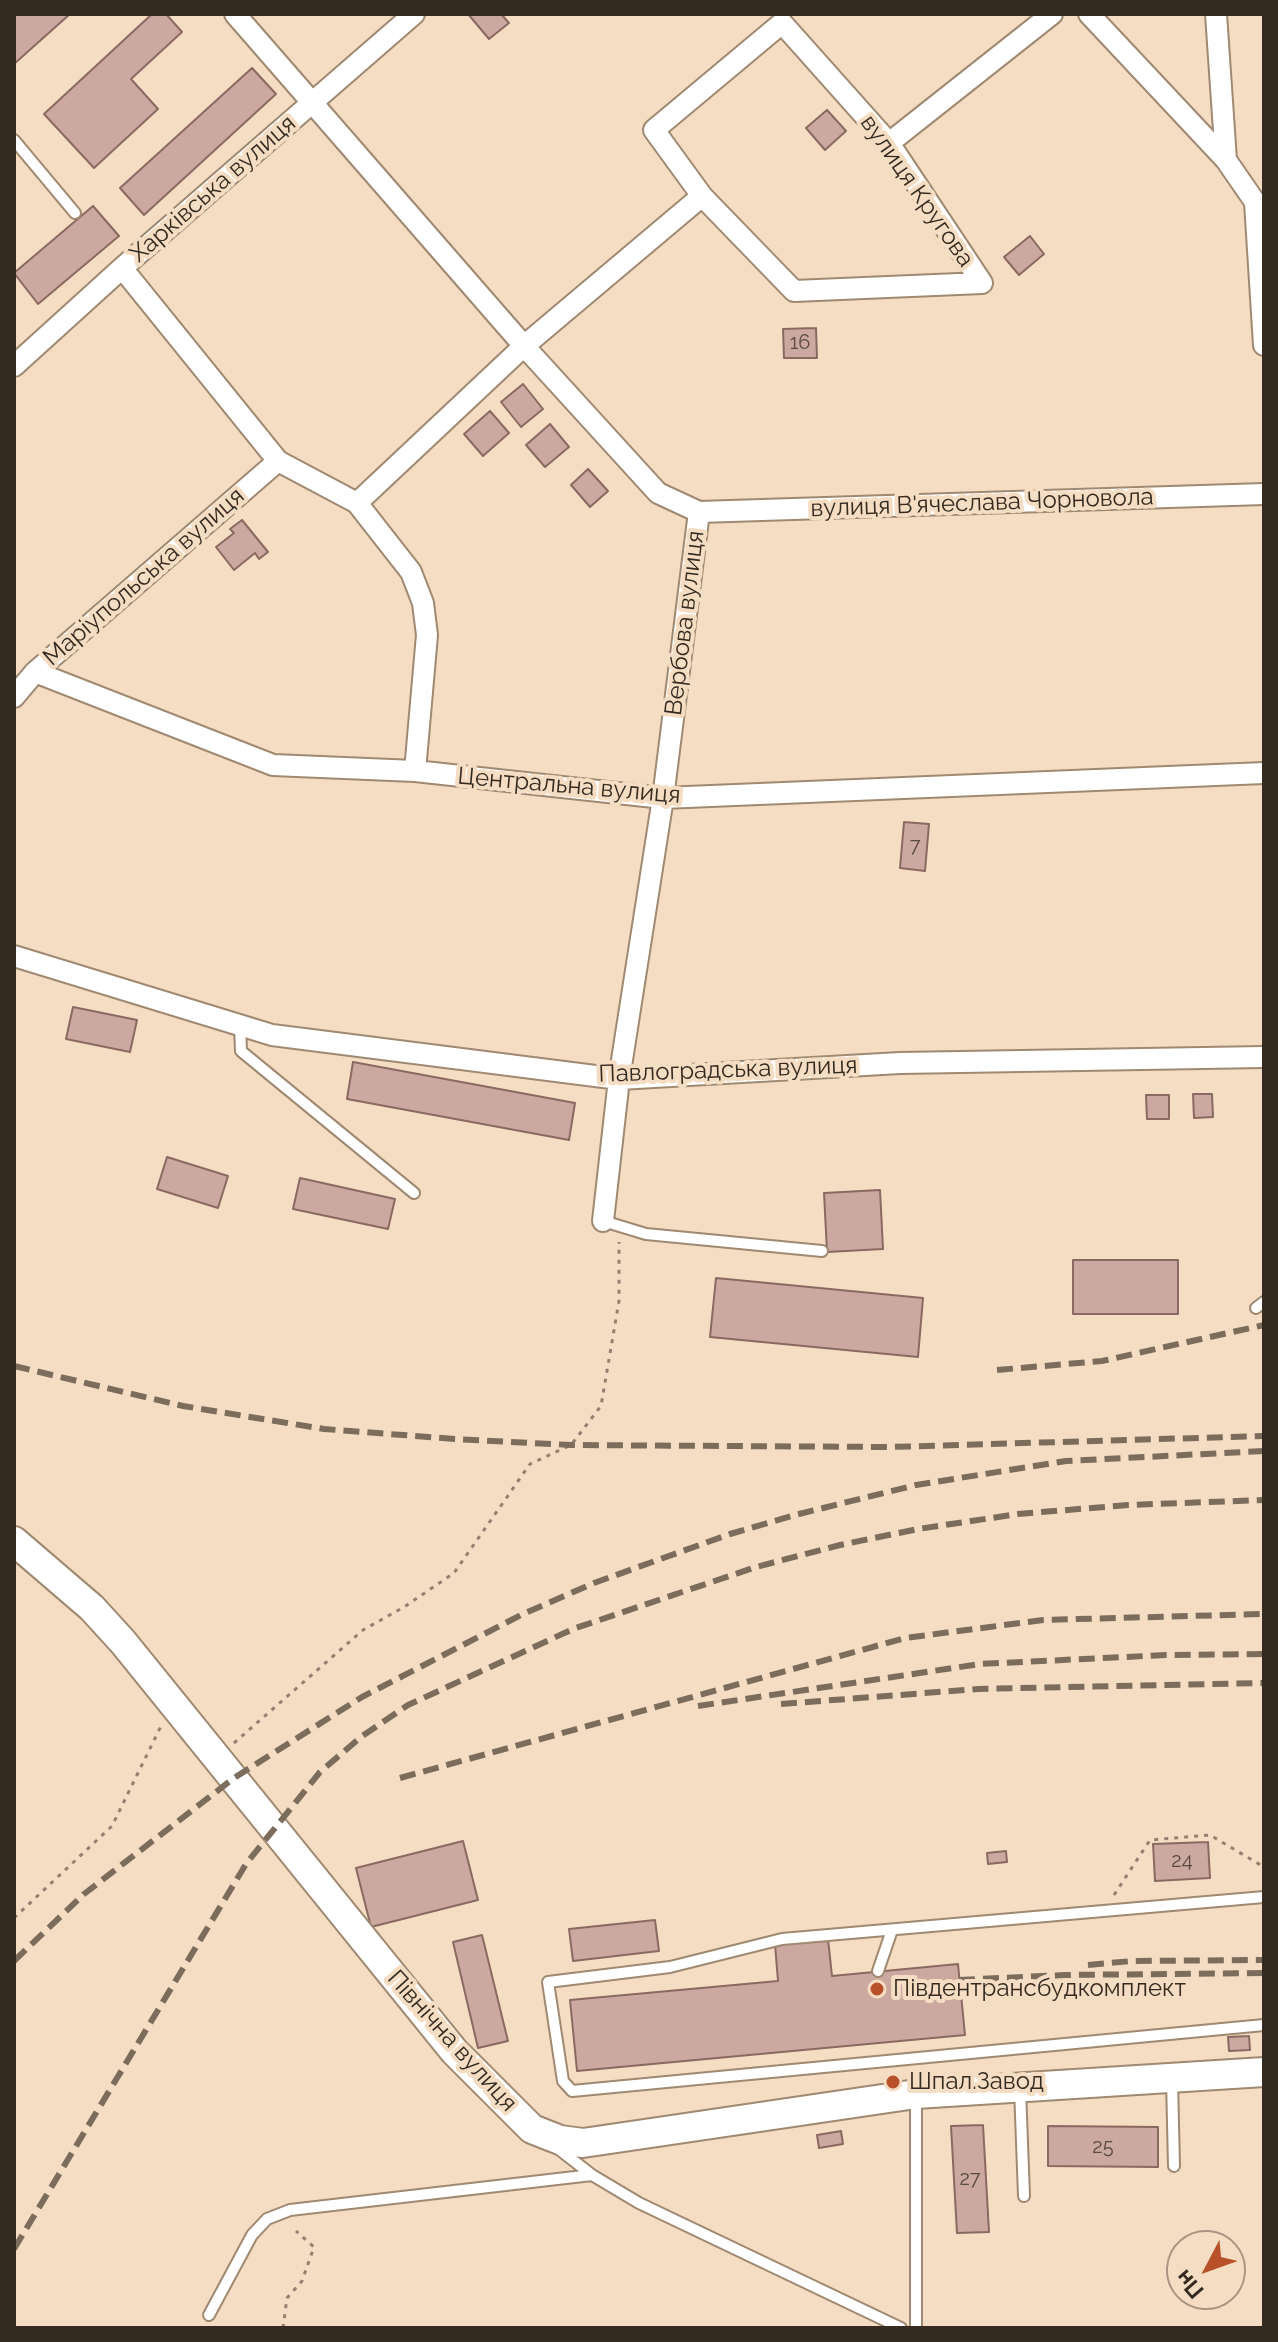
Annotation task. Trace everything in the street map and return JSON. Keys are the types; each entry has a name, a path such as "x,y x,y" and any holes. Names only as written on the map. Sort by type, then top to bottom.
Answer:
{"street":[{"name":"Вербова вулиця","path":"235,14 524,346 658,493 699,512 663,798 619,1079 612,1223"},
{"name":"Харківська вулиця","path":"14,366 414,14"},
{"path":"889,143 1052,14"},
{"path":"1089,14 1226,160 1260,202 1264,345"},
{"path":"1216,14 1226,160"},
{"name":"вулиця Кругова","path":"782,23 889,143 982,283 794,291 702,196 654,130 782,23"},
{"path":"357,503 524,346 702,196"},
{"path":"122,268 278,461 357,503 411,572 423,603 427,635 415,771"},
{"name":"Маріупольська вулиця","path":"14,697 35,672 278,461"},
{"name":"вулиця В'ячеслава Чорновола","path":"699,512 1264,494"},
{"name":"Центральна вулиця","path":"35,672 273,765 415,771 663,798 1264,773"},
{"name":"Павлоградська вулиця","path":"14,956 272,1035 619,1079 900,1063 1264,1057"},
{"name":"Північна вулиця","path":"14,1541 92,1608 171,1700 454,2051 532,2129 560,2140 583,2143 916,2094 1264,2072"}],"lane":[{"path":"14,140 75,213"},
{"path":"240,1025 241,1051 414,1193"},
{"path":"612,1223 646,1234 822,1251"},
{"path":"1264,1897 782,1939 670,1967 548,1982 563,2081 572,2091 1264,2025"},
{"path":"878,1971 892,1930"},
{"path":"1172,2078 1174,2166"},
{"path":"1020,2086 1024,2196"},
{"path":"916,2094 916,2328"},
{"path":"532,2129 592,2175 639,2203 901,2328"},
{"path":"209,2315 252,2235 267,2219 290,2210 592,2175"}],"path":[{"path":"217,1757 363,1630 454,1573 530,1464 571,1445 601,1406 619,1301 612,1223"},
{"path":"14,1918 112,1826 171,1700"},
{"path":"1104,1911 1150,1840 1210,1835 1264,1867"},
{"path":"283,2328 287,2298 302,2281 314,2247 296,2231"}],"building":[{"path":"14,14 70,14 14,64"},
{"path":"152,14 166,14 182,32 131,79 158,109 94,168 44,114"},
{"path":"468,14 501,14 509,23 489,39"},
{"path":"252,68 276,94 144,215 120,188"},
{"path":"827,110 846,131 825,150 806,128"},
{"path":"93,206 119,236 38,304 14,273"},
{"path":"1030,236 1044,254 1019,275 1004,257"},
{"path":"816,328 817,358 784,358 783,329"},
{"path":"523,384 543,409 521,427 501,402"},
{"path":"490,411 509,433 483,456 464,434"},
{"path":"550,424 569,447 545,467 526,445"},
{"path":"588,469 608,491 590,507 571,485"},
{"path":"242,520 268,552 259,559 255,553 234,570 216,547 234,533 230,529"},
{"path":"904,822 929,824 925,871 900,868"},
{"path":"73,1007 137,1020 130,1052 66,1039"},
{"path":"353,1062 575,1103 569,1140 347,1099"},
{"path":"1193,1094 1212,1094 1213,1117 1194,1118"},
{"path":"1146,1095 1169,1095 1169,1119 1147,1119"},
{"path":"167,1157 228,1176 218,1208 157,1189"},
{"path":"300,1178 395,1199 388,1229 293,1209"},
{"path":"880,1190 883,1249 827,1252 824,1193"},
{"path":"1073,1260 1178,1260 1178,1314 1073,1314"},
{"path":"716,1278 923,1298 918,1357 710,1337"},
{"path":"463,1841 478,1900 371,1927 356,1868"},
{"path":"1208,1842 1210,1878 1155,1881 1153,1844"},
{"path":"1006,1851 1007,1862 988,1864 987,1853"},
{"path":"655,1920 659,1951 573,1961 569,1929"},
{"path":"482,1935 508,2041 478,2048 453,1942"},
{"path":"828,1939 832,1976 958,1964 965,2035 577,2071 570,2000 778,1981 775,1944"},
{"path":"1249,2036 1250,2050 1229,2051 1228,2037"},
{"path":"983,2125 989,2232 957,2233 951,2126"},
{"path":"1048,2126 1158,2127 1158,2167 1048,2166"},
{"path":"841,2131 843,2144 819,2148 817,2135"}],"railway":[{"path":"997,1370 1102,1361 1264,1325"},
{"path":"14,1366 183,1406 324,1429 455,1439 571,1445 890,1447 1264,1436"},
{"path":"14,1961 84,1894 234,1778 362,1697 523,1614 594,1583 730,1534 916,1485 1066,1461 1264,1451"},
{"path":"14,2249 246,1864 320,1772 361,1737 408,1705 573,1629 756,1567 840,1545 1018,1514 1128,1505 1264,1500"},
{"path":"400,1778 905,1638 1043,1620 1264,1614"},
{"path":"698,1706 980,1664 1166,1655 1264,1654"},
{"path":"781,1704 978,1689 1264,1683"},
{"path":"1088,1965 1132,1961 1264,1960"},
{"path":"959,1980 1065,1975 1264,1973"}],"place":[{"name":"Південтрансбудкомплект","path":"877,1989"},
{"name":"Шпал.Завод","path":"893,2082"}]}
